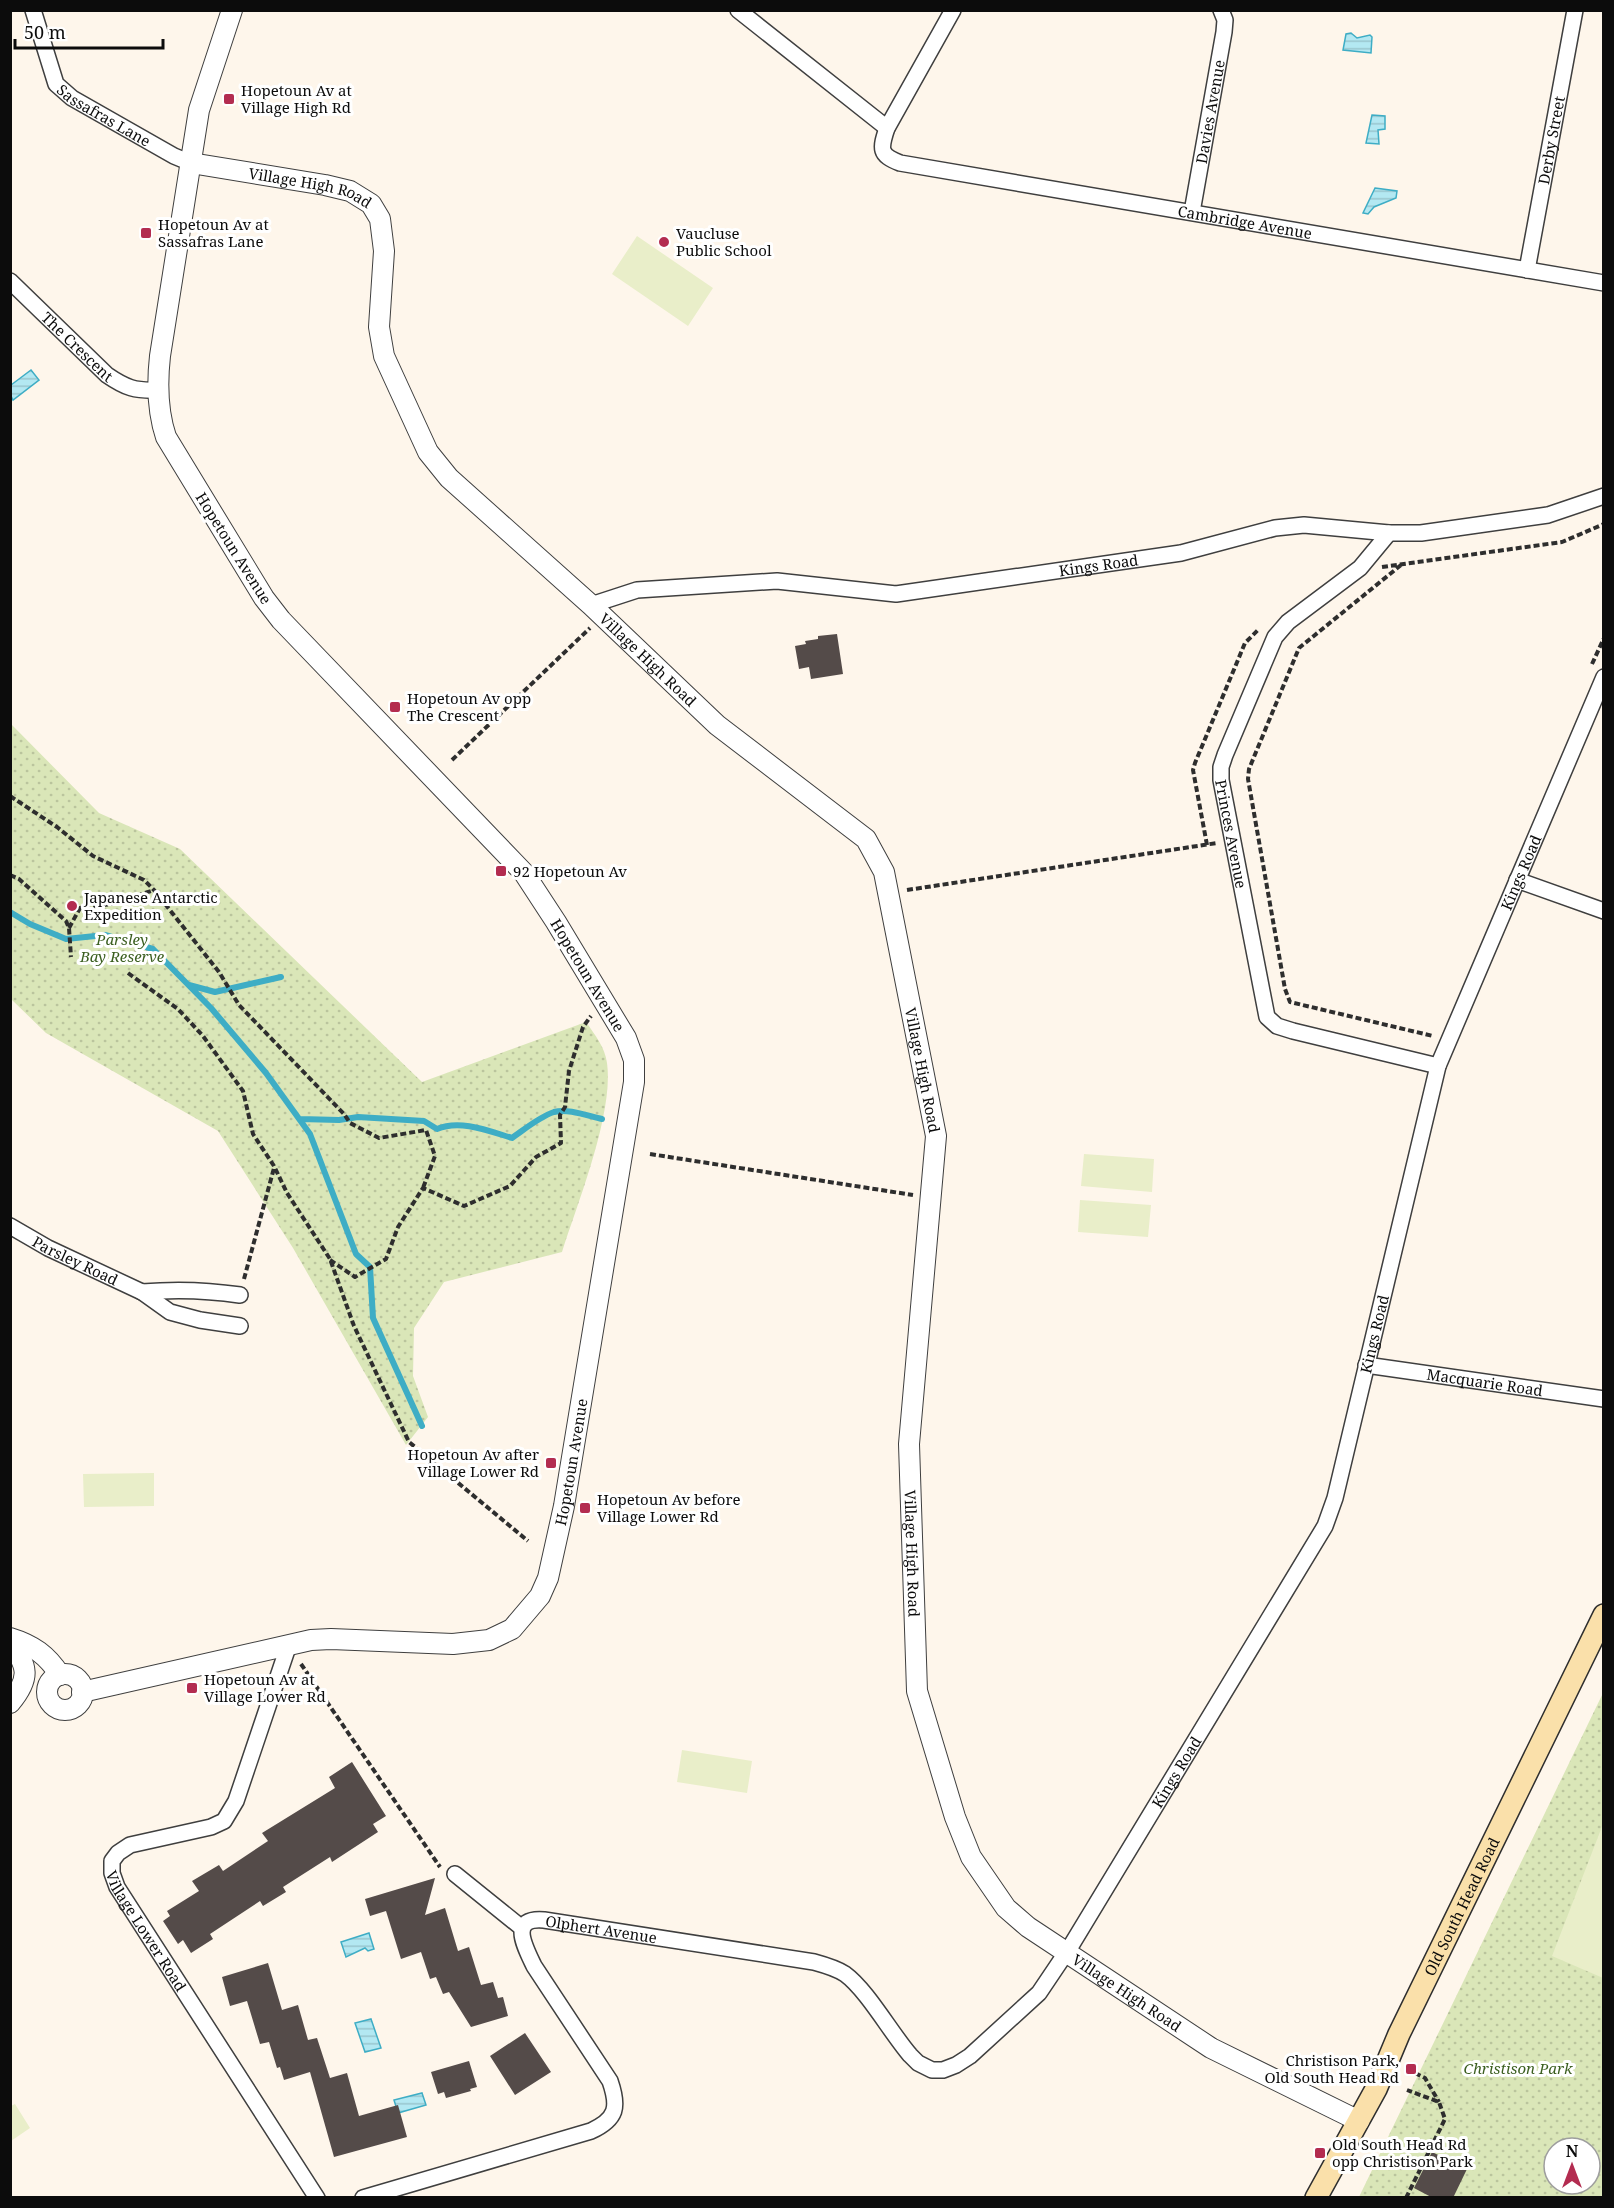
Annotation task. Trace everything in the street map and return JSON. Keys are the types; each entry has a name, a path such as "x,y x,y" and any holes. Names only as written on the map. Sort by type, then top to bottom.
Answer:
{"main road":[{"name":"Old South Head Road","path":"1316,2198 1376,2089 1399,2034 1604,1615"}],"street":[{"name":"Sassafras Lane","path":"33,10 56,84 72,98 174,156 191,163"},
{"name":"Hopetoun Avenue","path":"82,1692 289,1644 331,1638 453,1644 489,1640 512,1629 540,1596 548,1578 564,1506 624,1150 635,1071 632,1052 626,1038 562,931 524,873 281,620 264,598 166,436 160,417 158,390 160,356 204,92 232,10"},
{"path":"738,10 887,128 953,10"},
{"name":"Davies Avenue","path":"1192,212 1224,32 1225,20 1221,10"},
{"name":"Derby Street","path":"1527,270 1575,10"},
{"name":"Cambridge Avenue","path":"887,128 882,151 888,158 900,163 1604,284"},
{"name":"Village High Road","path":"191,163 325,185 350,191 365,198 380,219 383,240 380,327 384,356 429,452 449,478 597,610 717,725 866,838 884,872 936,1136 909,1444 917,1691 955,1817 971,1857 1006,1908 1028,1927 1211,2048 1359,2121"},
{"name":"The Crescent","path":"10,281 107,375 121,385 132,389 158,390"},
{"name":"Kings Road","path":"597,610 637,590 777,581 896,594 1181,553 1275,528 1304,525 1389,533 1421,533 1548,515 1604,496"},
{"name":"Princes Avenue","path":"1389,533 1360,568 1288,622 1275,637 1221,767 1221,780 1267,1017 1277,1026 1293,1031 1438,1066"},
{"name":"Kings Road","path":"1065,1953 1325,1526 1335,1498 1438,1066 1517,880 1597,674"},
{"path":"1517,880 1604,911"},
{"name":"Parsley Road","path":"10,1226 48,1248 142,1292 170,1312 240,1326"},
{"path":"142,1292 172,1289 207,1290 240,1295"},
{"name":"Macquarie Road","path":"1365,1365 1604,1399"},
{"path":"10,1640 28,1643 40,1651 60,1675"},
{"path":"10,1640 26,1667 20,1689 10,1705"},
{"name":"Village Lower Road","path":"289,1644 236,1801 224,1821 211,1827 130,1845 118,1853 112,1861 112,1873 117,1887 317,2198"},
{"path":"65,1674 75,1678 82,1687 79,1702 75,1707 64,1710 54,1706 48,1697 47,1692 51,1681 60,1675 65,1674"},
{"path":"10,1705 48,1697"},
{"path":"455,1874 522,1928"},
{"name":"Olphert Avenue","path":"363,2198 591,2131 607,2124 614,2112 616,2097 610,2081 534,1966 524,1942 522,1928 527,1921 544,1920 827,1965 846,1975 857,1986 910,2055 918,2063 932,2070 943,2070 956,2065 978,2049 1039,1993 1065,1953"}],"path":[{"path":"1435,1036 1295,1005 1287,998 1248,779 1249,769 1299,648 1401,565 1562,542 1604,524"},
{"path":"452,760 597,610"},
{"path":"1597,674 1604,638"},
{"path":"11,796 57,827 93,856 144,880 219,972 239,1005 350,1123 379,1138 426,1130 435,1156 423,1188 398,1227 386,1259 355,1277 330,1259"},
{"path":"888,892 1232,841"},
{"path":"10,875 19,879 66,921 69,928 71,957"},
{"path":"69,928 80,908 112,904 154,890"},
{"path":"128,973 178,1009 203,1036 243,1091 253,1134 274,1166 287,1193 330,1259 354,1326 410,1442 528,1541"},
{"path":"423,1188 464,1206 510,1186 536,1157 561,1143 560,1115 565,1107 569,1071 584,1027 592,1014"},
{"path":"650,1154 931,1198"},
{"path":"240,1295 274,1166"},
{"path":"301,1664 441,1869 455,1874"},
{"path":"1406,2198 1445,2119 1439,2102 1425,2078 1415,2073"},
{"path":"1407,2090 1439,2102"}],"green space":[{"path":"637,236 713,288 688,326 612,274"},
{"name":"Parsley Bay Reserve","path":"11,724 99,813 180,849 422,1082 586,1022 599,1041 607,1063 608,1083 605,1107 593,1158 562,1252 444,1282 414,1328 413,1376 428,1417 406,1445 293,1248 218,1131 46,1033 11,999"},
{"path":"1084,1154 1154,1159 1152,1192 1081,1186"},
{"path":"1080,1200 1151,1205 1148,1237 1078,1232"},
{"path":"154,1473 154,1506 84,1507 83,1474"},
{"name":"Christison Park","path":"1603,1693 1603,2197 1359,2197"},
{"path":"682,1750 752,1761 747,1793 677,1782"},
{"path":"1603,1824 1603,1978 1552,1956"},
{"path":"15,2104 30,2128 11,2141 11,2106"}],"water":[{"path":"1351,33 1357,38 1370,35 1372,37 1371,53 1343,50 1346,34"},
{"path":"1372,115 1385,116 1385,129 1378,130 1379,144 1366,143"},
{"path":"1375,188 1397,191 1396,198 1374,207 1368,214 1363,213"},
{"path":"31,370 39,380 13,400 11,385"},
{"path":"369,1933 374,1949 368,1951 365,1948 346,1957 341,1942"},
{"path":"371,2019 381,2048 365,2052 355,2023"},
{"path":"422,2093 426,2105 398,2113 394,2100"}],"building":[{"path":"837,634 843,674 811,679 809,667 799,669 795,646 806,644 805,641 818,639 818,636"},
{"path":"352,1762 386,1816 373,1824 378,1832 332,1862 330,1857 283,1887 286,1892 263,1906 260,1901 210,1934 213,1939 191,1953 183,1940 178,1944 163,1921 170,1916 167,1911 199,1891 192,1881 219,1865 223,1871 268,1841 262,1833 335,1788 329,1777"},
{"path":"435,1878 425,1915 445,1908 458,1951 469,1947 481,1985 493,1982 498,1998 503,1997 508,2016 471,2027 449,1992 443,1994 436,1977 430,1979 421,1952 401,1959 386,1911 370,1916 365,1899"},
{"path":"268,1963 282,2010 298,2005 308,2040 317,2038 330,2078 347,2073 359,2116 398,2105 407,2137 334,2157 310,2072 284,2080 280,2067 277,2068 269,2042 260,2044 247,2001 230,2006 222,1977"},
{"path":"525,2033 551,2072 515,2095 490,2056"},
{"path":"469,2061 477,2087 446,2098 444,2092 438,2094 431,2072"},
{"path":"1432,2152 1467,2169 1453,2198 1433,2198 1414,2188"}],"waterway":[{"path":"10,912 30,924 66,939 105,935 153,949 211,1008 266,1073 310,1134 356,1254 370,1267 373,1318 422,1426"},
{"path":"189,985 215,992 281,977"},
{"path":"300,1119 339,1120 358,1117 424,1121 437,1129 455,1125 465,1126 512,1138 554,1112 572,1112 602,1119"}],"place":[{"name":"Hopetoun Av at Village High Rd","path":"229,99"},
{"name":"Hopetoun Av at Sassafras Lane","path":"146,233"},
{"name":"Vaucluse Public School","path":"664,242"},
{"name":"Hopetoun Av opp The Crescent","path":"395,707"},
{"name":"92 Hopetoun Av","path":"501,871"},
{"name":"Japanese Antarctic Expedition","path":"72,906"},
{"name":"Hopetoun Av after Village Lower Rd","path":"551,1463"},
{"name":"Hopetoun Av before Village Lower Rd","path":"585,1508"},
{"name":"Hopetoun Av at Village Lower Rd","path":"192,1688"},
{"name":"Christison Park, Old South Head Rd","path":"1411,2069"},
{"name":"Old South Head Rd opp Christison Park","path":"1320,2153"}]}
